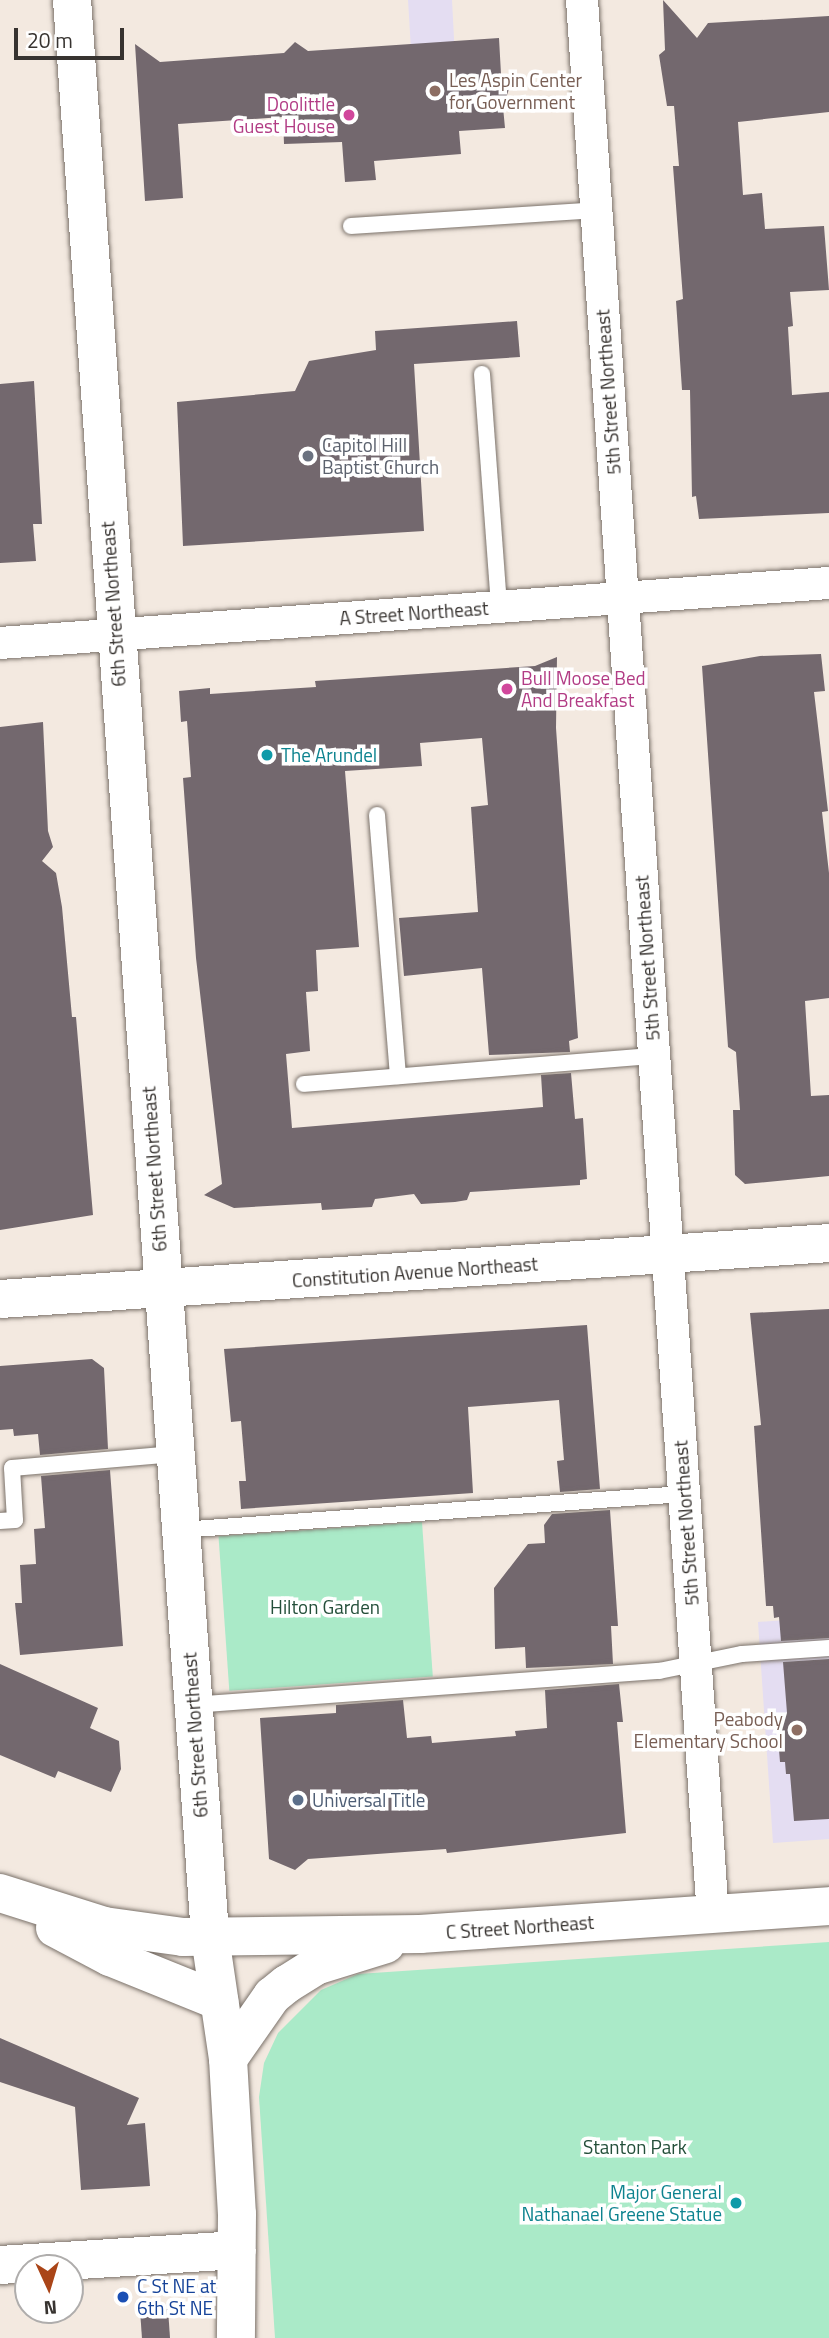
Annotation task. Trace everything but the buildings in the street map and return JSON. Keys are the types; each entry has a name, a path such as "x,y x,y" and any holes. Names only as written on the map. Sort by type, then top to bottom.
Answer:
{"main road":[{"name":"6th Street Northeast","path":"72,0 115,634 210,1937 228,2059 237,2250 236,2338"},
{"name":"Constitution Avenue Northeast","path":"0,1299 829,1243"},
{"name":"C Street Northeast","path":"0,1894 128,1931 210,1937 419,1934 829,1906"},
{"path":"0,1894 110,1957 219,2001"},
{"path":"228,2059 272,1996 294,1979 335,1959 419,1934"},
{"path":"0,2265 237,2250"}],"street":[{"name":"5th Street Northeast","path":"582,0 713,1915"},
{"name":"A Street Northeast","path":"0,643 829,583"}],"lane":[{"path":"351,226 596,210"},
{"path":"482,374 499,607"},
{"path":"377,814 398,1076"},
{"path":"304,1084 653,1056"},
{"path":"0,1521 15,1520 12,1468 174,1454"},
{"path":"180,1530 684,1494"},
{"path":"193,1705 659,1671 742,1654 829,1648"}],"shaded area":[{"name":"Les Aspin Center for Government","path":"408,0 452,0 460,154 411,49"},
{"name":"Peabody Elementary School","path":"829,1617 829,1839 773,1843 758,1622"}],"green space":[{"name":"Hilton Garden","path":"422,1522 433,1677 229,1691 218,1536"},
{"name":"Stanton Park","path":"829,1942 829,2338 275,2338 259,2097 264,2063 278,2033 321,1990 358,1974"}],"place":[{"name":"Les Aspin Center for Government","path":"435,91"},
{"name":"Doolittle Guest House","path":"349,115"},
{"name":"Capitol Hill Baptist Church","path":"308,456"},
{"name":"Bull Moose Bed And Breakfast","path":"507,689"},
{"name":"The Arundel","path":"267,755"},
{"name":"Peabody Elementary School","path":"797,1730"},
{"name":"Universal Title","path":"298,1800"},
{"name":"Major General Nathanael Greene Statue","path":"736,2203"},
{"name":"C St NE at 6th St NE","path":"123,2297"}]}
